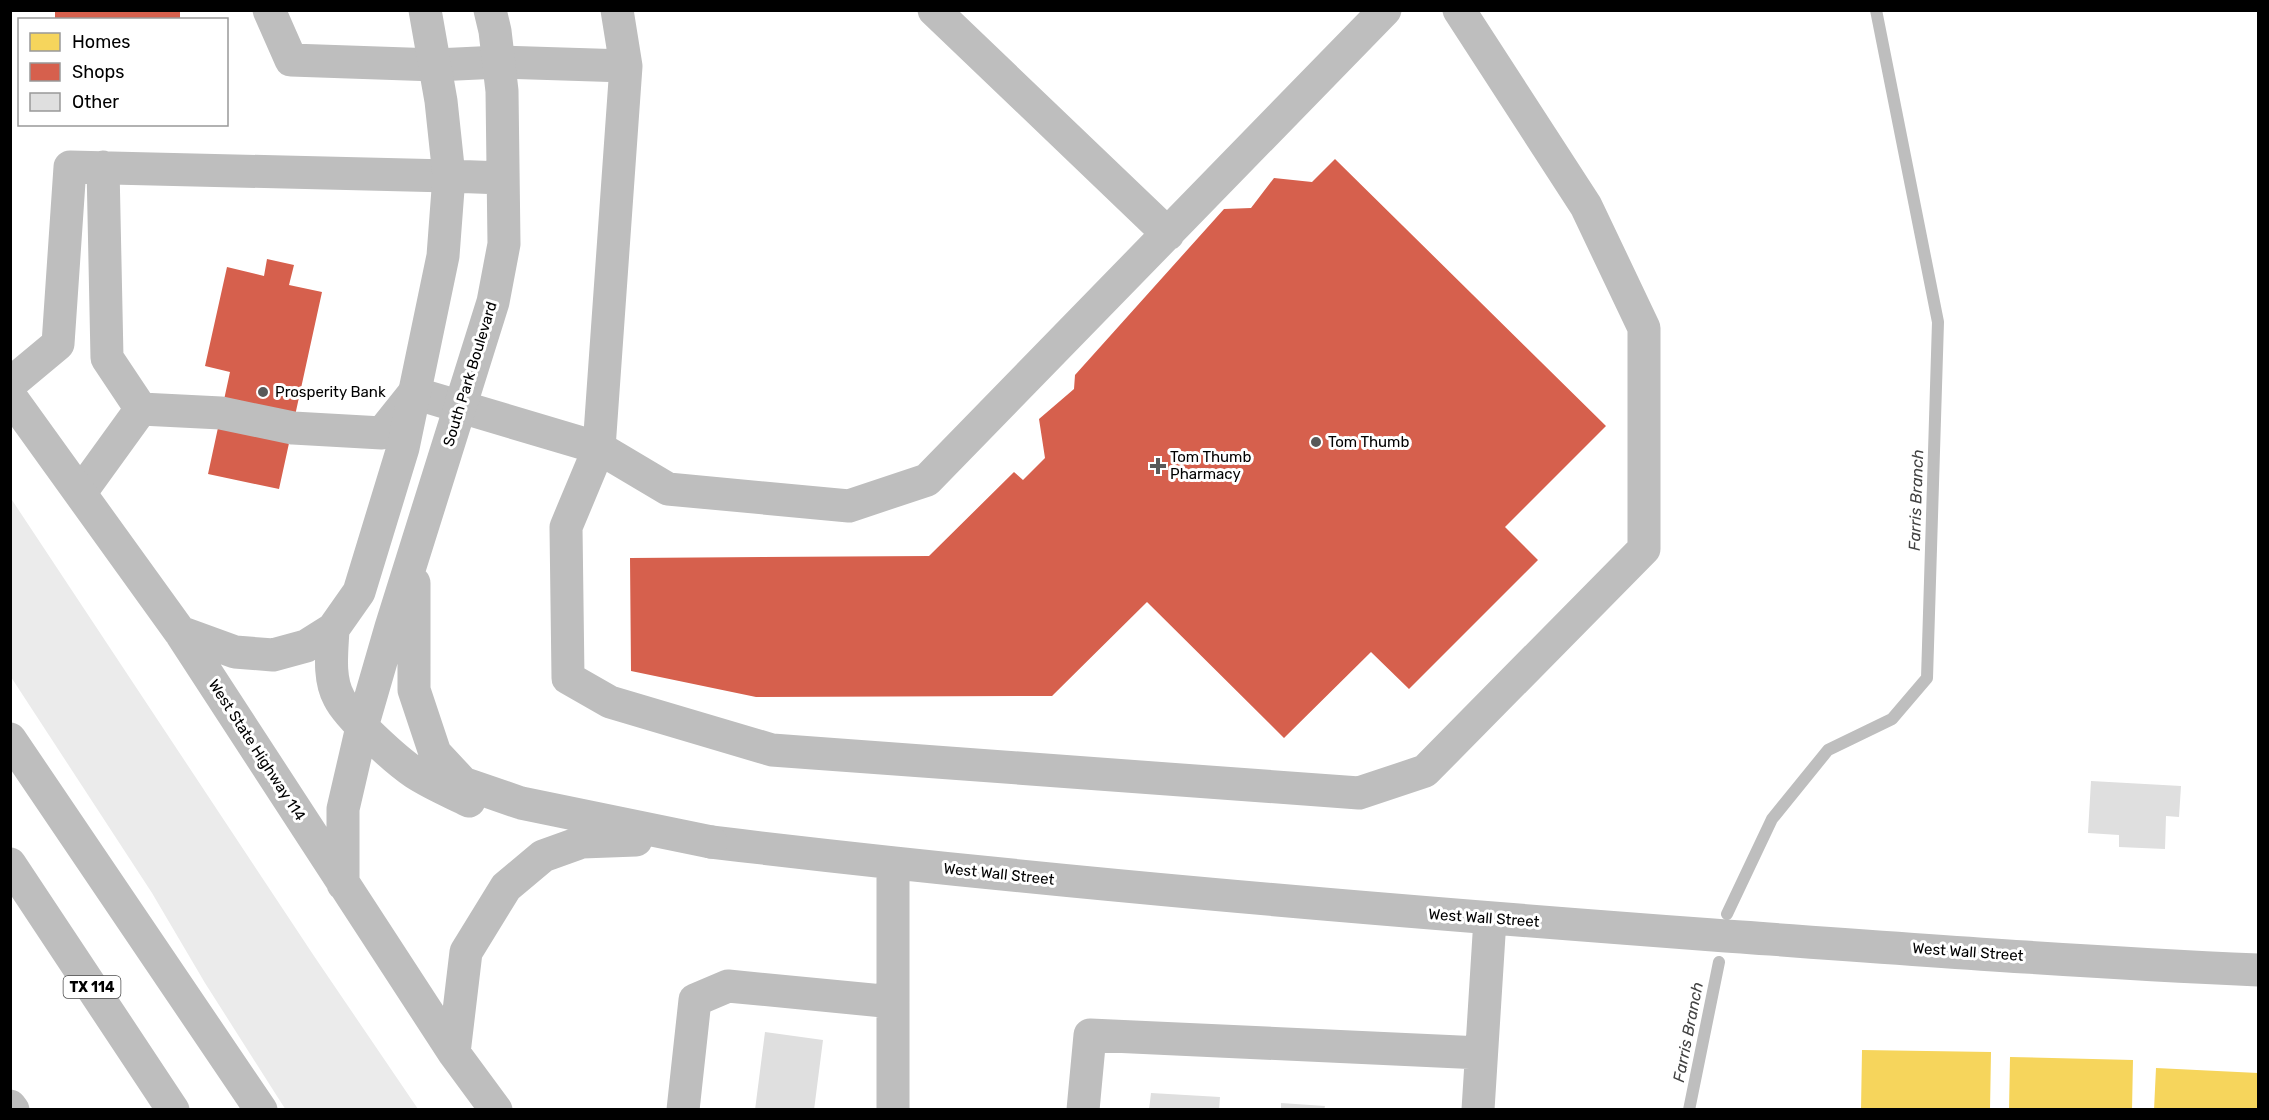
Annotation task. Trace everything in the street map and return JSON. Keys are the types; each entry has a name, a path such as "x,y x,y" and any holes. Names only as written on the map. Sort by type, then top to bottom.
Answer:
{"main road":[{"path":"269,10 291,60 436,65 499,62 626,66"},
{"path":"180,632 235,652 273,655 306,646 333,629 359,592 403,448 443,256 449,176 436,65 425,10"},
{"name":"South Park Boulevard","path":"343,884 342,809 362,727 493,302 502,256 504,244 502,91 490,10"},
{"path":"617,10 626,66 599,448 566,527 568,678 610,702 772,750 1359,793 1425,771 1644,549 1644,328 1586,206 1459,10"},
{"path":"934,10 1168,234"},
{"path":"414,393 461,405 599,448 668,489 849,506 927,480 1385,10"},
{"path":"10,384 58,344 70,167 503,178"},
{"path":"103,167 107,358 141,409"},
{"path":"141,409 221,413 293,428 382,433 414,393"},
{"name":"West State Highway 114","path":"10,396 180,632 454,1053 496,1110"},
{"path":"81,492 141,409"},
{"path":"414,553 414,690 435,753 463,783 521,803 711,842"},
{"path":"333,629 332,668 338,698 362,727 414,772 509,822 711,842"},
{"path":"10,739 261,1110"},
{"path":"454,1053 466,952 506,887 543,856 582,842 620,840 711,842"},
{"name":"West Wall Street","path":"711,842 893,863 1286,902 1491,919 2259,970"},
{"path":"893,863 893,1110"},
{"name":"TX 114","path":"10,864 173,1110"},
{"path":"1478,1110 1491,919"},
{"path":"683,1110 695,1000 728,986 893,1002"},
{"path":"1083,1110 1090,1035 1481,1053"}],"shaded area":[{"path":"10,497 418,1109 286,1110 282,1104 205,983 152,893 11,677"}],"building: Homes":[{"path":"1862,1050 1991,1052 1990,1110 1861,1110"},
{"path":"2010,1057 2133,1060 2132,1110 2009,1110"},
{"path":"2156,1068 2258,1073 2258,1110 2154,1110"}],"building: Shops":[{"path":"55,10 180,10 180,18 55,18"},
{"name":"Tom Thumb","path":"1335,159 1606,426 1505,527 1538,560 1409,689 1371,652 1284,738 1147,602 1052,696 756,697 631,671 630,558 929,556 1014,472 1023,480 1045,458 1039,419 1074,389 1075,375 1224,209 1251,208 1274,178 1312,182"},
{"name":"Prosperity Bank","path":"267,259 294,265 289,285 322,292 279,489 208,474 230,372 205,366 227,267 264,276"}],"building: Other":[{"path":"2091,781 2181,786 2179,817 2166,816 2165,849 2119,847 2119,835 2088,833"},
{"path":"765,1032 823,1040 814,1110 755,1110"},
{"path":"1151,1093 1220,1097 1219,1110 1149,1110"},
{"path":"1281,1103 1325,1106 1324,1110 1281,1110"}],"waterway":[{"name":"Farris Branch","path":"1727,914 1772,819 1828,750 1892,719 1927,678 1938,322 1876,10"},
{"name":"Farris Branch","path":"1689,1110 1719,962"}],"place":[{"name":"Prosperity Bank","path":"263,392"},
{"name":"Tom Thumb","path":"1316,442"},
{"name":"Tom Thumb Pharmacy","path":"1158,466"}]}
